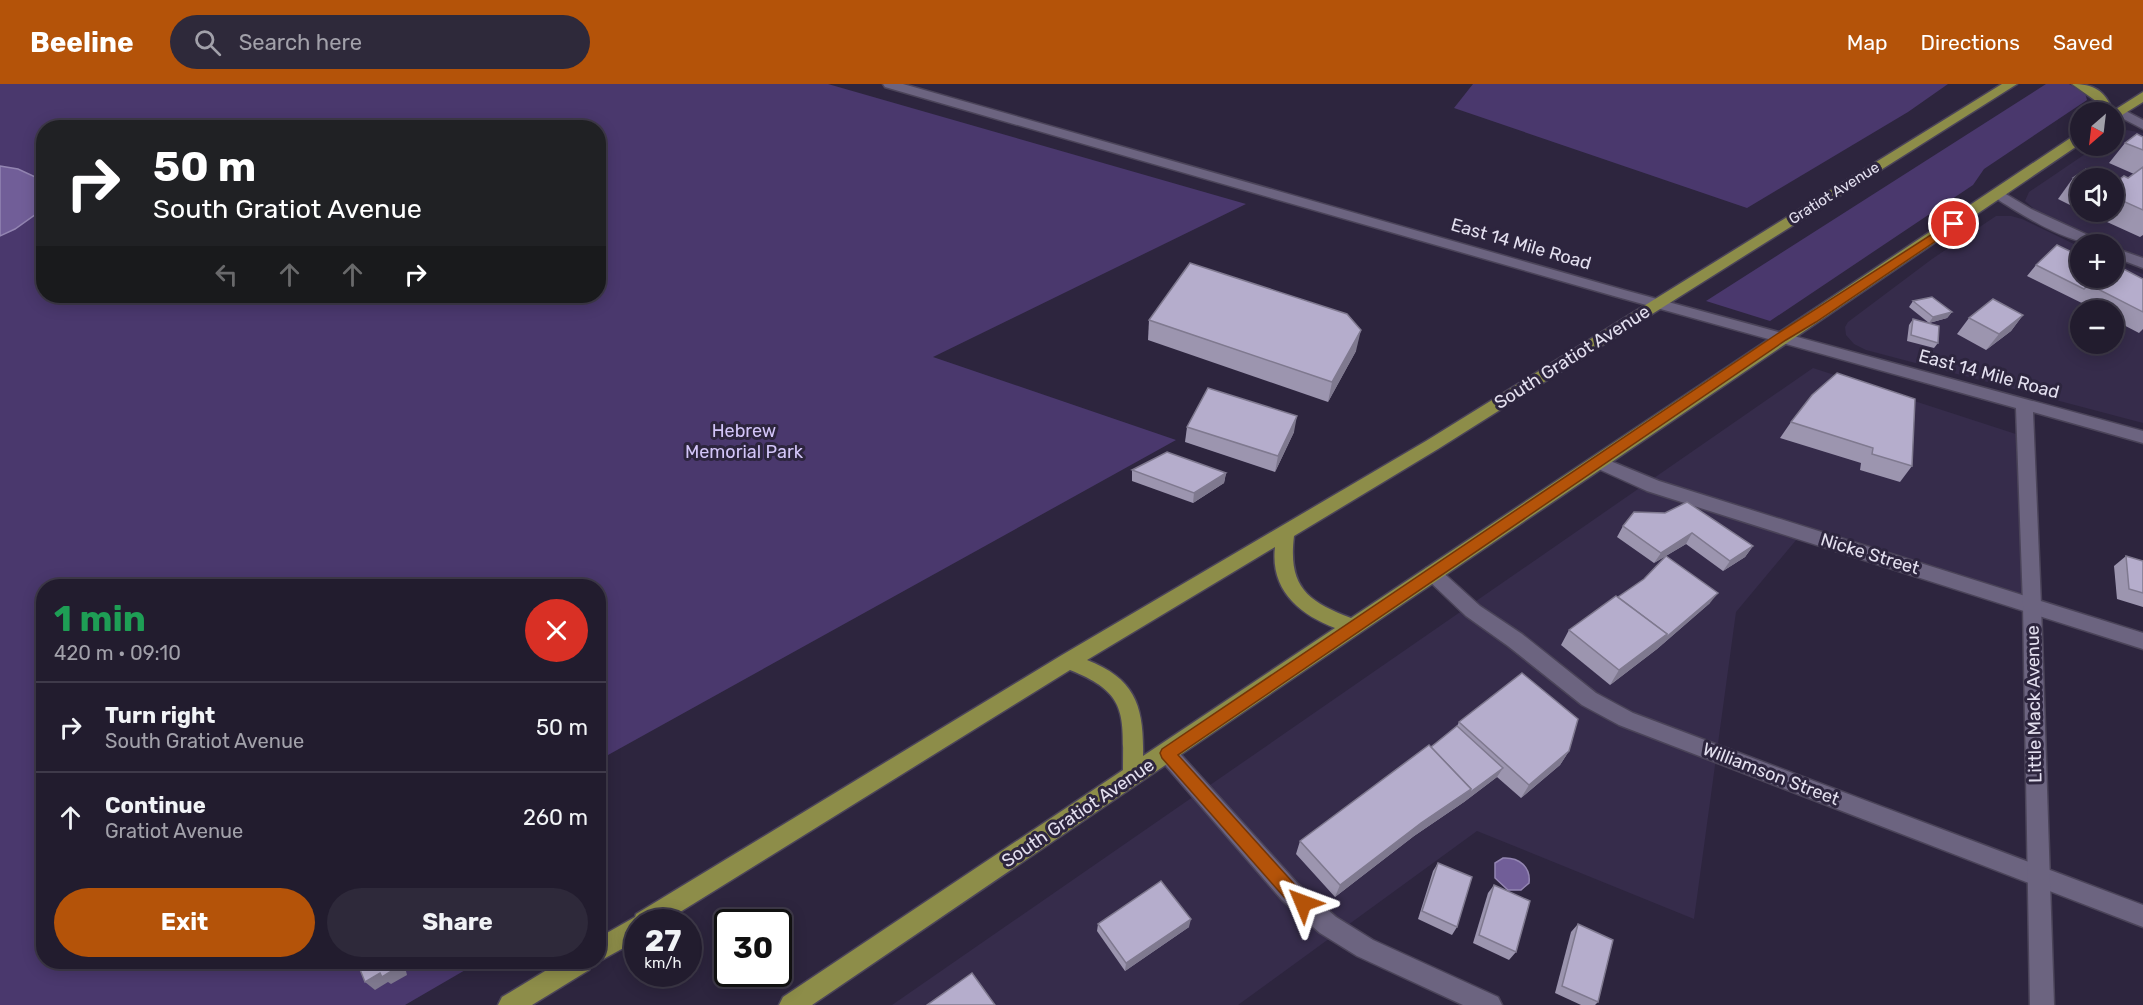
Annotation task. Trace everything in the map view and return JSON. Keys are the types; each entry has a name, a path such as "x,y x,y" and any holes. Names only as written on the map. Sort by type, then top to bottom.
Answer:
{"main road":[{"path":"2078,84 2102,102"},
{"name":"Gratiot Avenue","path":"1658,303 2007,85"},
{"path":"2124,107 2143,96"},
{"path":"1782,337 1812,320 2070,145"},
{"name":"South Gratiot Avenue","path":"1286,531 1486,412 1658,303"},
{"name":"South Gratiot Avenue","path":"802,1002 1782,337"},
{"path":"1286,531 1282,555 1284,575 1292,591 1309,606 1329,618 1352,627"},
{"path":"665,909 1068,661 1286,531"},
{"path":"1068,661 1106,677 1121,689 1130,705 1133,777"},
{"path":"606,946 624,935"},
{"path":"510,1005 569,969"}],"street":[{"name":"East 14 Mile Road","path":"889,84 1658,303 2143,437"},
{"path":"2124,117 2143,125"},
{"path":"1999,194 2026,212 2074,234"},
{"path":"2124,256 2143,263"},
{"name":"Little Mack Avenue","path":"2024,404 2032,605 2042,1005"},
{"name":"Nicke Street","path":"1598,462 1653,486 2143,641"},
{"name":"Williamson Street","path":"1432,573 1473,611 1515,640 1589,699 1626,719 2143,916"},
{"path":"1167,753 1290,892 1328,925 1365,948 1490,1005"}],"shaded area":[{"path":"2124,131 2143,133 2143,260 2124,253 2124,234 2082,234 2041,215 2025,201 2029,192 2082,156 2124,156"},
{"path":"0,166 18,169 36,177 36,214 15,229 0,236"},
{"path":"1996,216 2022,219 2070,242 2070,288 2124,288 2124,267 2143,274 2143,423 1866,350 1854,344 1846,335 1845,327 1848,322 1932,259"},
{"path":"1813,368 2025,437 2032,605 1802,533 1736,612 1694,919 1477,831 1238,1005 892,1005"},
{"path":"1503,858 1519,861 1526,868 1529,883 1521,890 1508,890 1495,878 1495,863"}],"green space":[{"name":"Hebrew Memorial Park","path":"0,84 828,84 1246,204 933,357 1176,440 606,756 606,579 36,579 36,969 467,969 405,1005 0,1005"},
{"path":"1473,84 1948,84 1908,112 1747,208 1454,108"},
{"path":"2046,84 2069,84 2085,93 2087,100 2070,102 2070,111 1984,169 1973,185 1770,321 1706,301"}],"building":[{"path":"2137,134 2143,137 2143,150 2125,143"},
{"path":"2143,167 2143,210 2124,201 2124,176 2128,178"},
{"path":"2057,245 2070,251 2070,282 2036,265"},
{"path":"1190,263 1347,314 1361,330 1332,382 1149,320"},
{"path":"2124,269 2143,279 2143,312 2124,302 2124,300 2096,288 2124,288"},
{"path":"1932,297 1952,312 1933,317 1913,301"},
{"path":"1993,299 2023,315 1999,334 1969,318"},
{"path":"1913,319 1939,326 1938,343 1911,335"},
{"path":"1837,373 1915,399 1912,466 1872,454 1873,448 1791,422 1812,395"},
{"path":"1208,388 1297,416 1278,456 1187,427"},
{"path":"1167,452 1226,473 1194,493 1132,470"},
{"path":"1687,502 1753,546 1730,561 1692,533 1661,553 1623,526 1634,512 1665,513"},
{"path":"1666,556 1718,593 1664,639 1667,634 1618,597 1644,579"},
{"path":"2126,556 2143,561 2143,593 2129,589"},
{"path":"1616,596 1667,634 1619,670 1569,630"},
{"path":"1522,673 1578,719 1569,751 1529,785 1459,722"},
{"path":"1457,726 1503,768 1469,793 1471,789 1431,747"},
{"path":"1429,745 1471,789 1421,823 1340,885 1300,841"},
{"path":"1438,863 1472,877 1457,927 1422,911"},
{"path":"1161,881 1191,919 1126,963 1098,924"},
{"path":"1494,885 1530,901 1516,952 1479,935"},
{"path":"1578,924 1613,940 1598,1002 1562,986"},
{"path":"360,969 395,969 382,977 380,973 365,982"},
{"path":"972,973 995,1005 927,1005"}],"route":[{"path":"1303,903 1290,892 1167,753 1782,337 1812,320 1954,224"}]}
